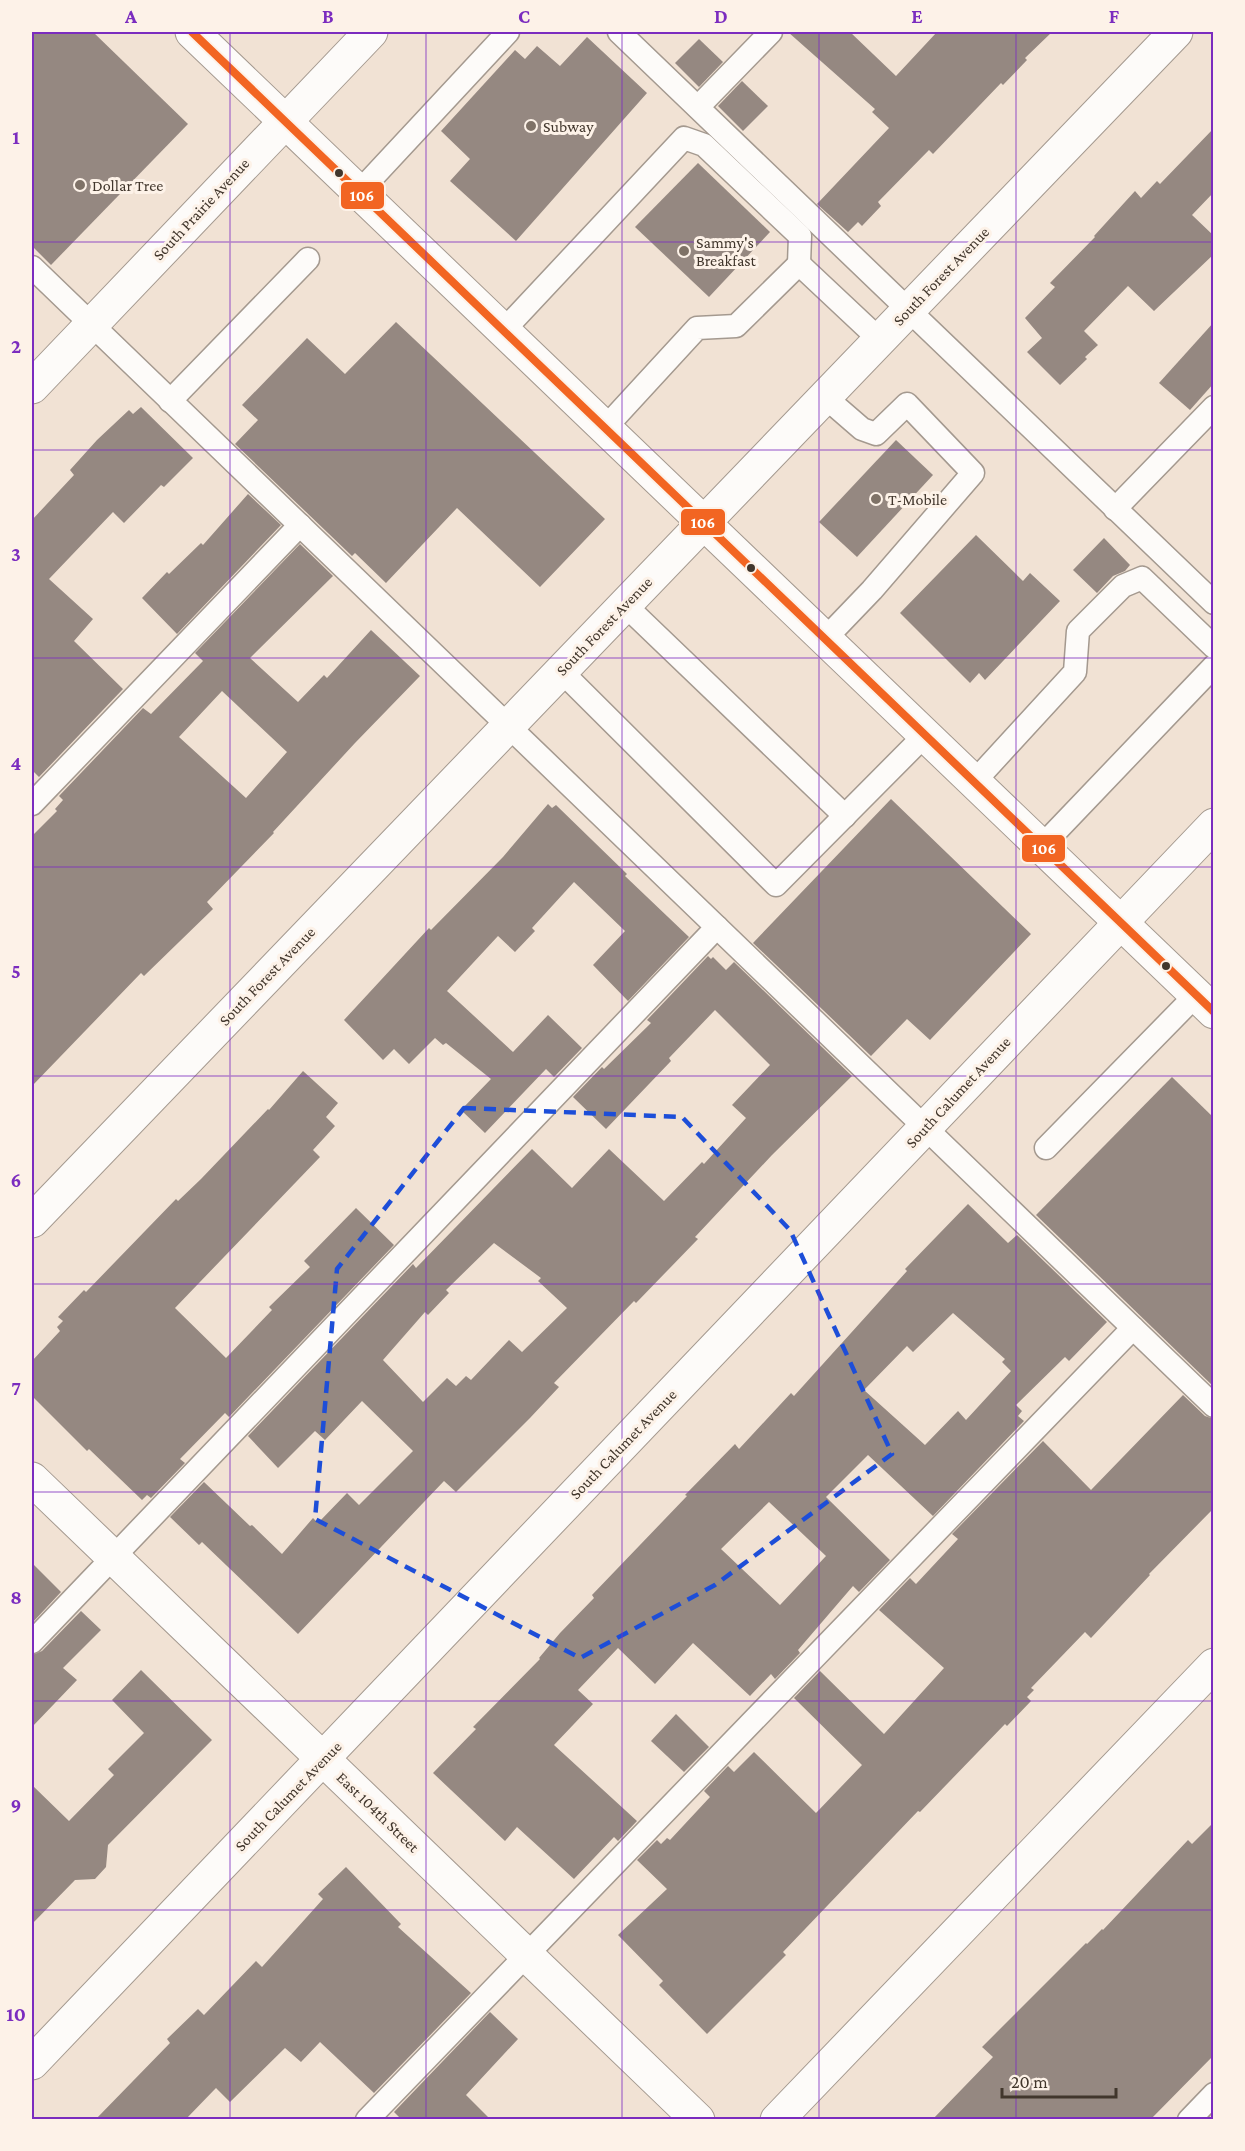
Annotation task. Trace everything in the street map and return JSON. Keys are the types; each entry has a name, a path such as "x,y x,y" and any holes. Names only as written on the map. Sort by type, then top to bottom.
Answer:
{"street":[{"name":"South Prairie Avenue","path":"32,387 284,120 371,32"},
{"name":"South Forest Avenue","path":"32,1221 1176,32"},
{"path":"196,33 1205,1004"},
{"name":"South Calumet Avenue","path":"32,2063 1214,825"},
{"name":"East 104th Street","path":"32,1479 698,2120"},
{"path":"777,2120 1214,1665"}],"lane":[{"path":"359,192 508,32"},
{"path":"619,32 1214,603"},
{"path":"698,108 771,32"},
{"path":"504,330 684,138 704,146 800,236 799,264 736,326 697,328 605,428"},
{"path":"170,400 308,259"},
{"path":"799,264 880,340"},
{"path":"32,267 1214,1406"},
{"path":"825,397 862,429 876,434 907,404 973,473 872,590 825,639"},
{"path":"1115,509 1214,407"},
{"path":"32,804 300,525"},
{"path":"974,782 1075,672 1078,631 1123,586 1142,578 1214,647"},
{"path":"625,605 844,816"},
{"path":"1041,847 1214,666"},
{"path":"561,672 776,885 925,735"},
{"path":"32,1642 717,927"},
{"path":"1046,1148 1205,1004"},
{"path":"367,2120 1133,1328"},
{"path":"1189,2120 1214,2094"}],"highlighted area":[{"path":"464,1108 682,1117 790,1230 892,1454 715,1585 580,1658 315,1519 337,1269"}],"building":[{"name":"Dollar Tree","path":"32,32 93,32 188,124 51,265 32,246"},
{"path":"788,32 850,32 896,76 937,32 1052,32 1025,58 1027,60 1003,85 1001,83 933,154 929,150 878,202 881,206 862,226 858,222 848,232 817,204 889,128 872,112 875,109"},
{"path":"587,37 647,93 516,241 450,181 470,159 441,131 515,50 525,59 537,46 560,66"},
{"path":"699,39 723,62 699,87 675,63"},
{"path":"742,81 768,106 743,131 718,106"},
{"path":"1214,128 1214,192 1192,215 1214,236 1214,254 1154,311 1128,286 1084,331 1098,345 1060,385 1027,352 1042,338 1025,318 1055,287 1050,283 1095,237 1135,191 1141,198 1157,181 1160,184"},
{"path":"698,163 770,232 709,297 635,227"},
{"path":"396,322 605,519 540,587 457,508 386,583 355,553 352,556 235,444 258,420 242,405 307,338 345,374"},
{"path":"1214,322 1214,383 1190,410 1159,383"},
{"path":"141,407 193,458 164,487 161,485 124,523 113,512 49,579 93,619 74,641 123,689 39,777 32,770 32,520 74,475 70,470 97,440 129,410 133,414"},
{"name":"T-Mobile","path":"896,440 933,475 857,557 819,522"},
{"path":"248,494 281,525 177,634 142,598 167,572 169,574 201,543 203,545"},
{"path":"976,535 1023,581 1030,573 1060,601 985,680 979,673 970,683 900,613"},
{"path":"1104,538 1130,565 1125,571 1113,576 1097,593 1073,570"},
{"path":"300,544 333,576 250,658 298,702 324,675 327,678 371,630 420,676 207,902 213,909 144,976 141,973 32,1086 32,836 57,811 55,809 63,800 59,796 143,708 151,714 203,661 195,653","holes":["222,691 287,752 246,798 179,737"]},
{"path":"891,799 1031,934 930,1040 907,1019 871,1056 753,943"},
{"path":"548,804 552,808 556,805 689,937 628,1001 593,965 625,931 574,882 532,928 535,931 515,952 498,936 447,991 513,1052 548,1015 582,1048 554,1077 546,1069 485,1133 461,1110 491,1079 446,1043 443,1045 435,1038 409,1064 394,1049 383,1060 344,1020 429,928 431,930 503,857"},
{"path":"708,956 711,959 713,957 726,970 734,962 852,1076 772,1155 695,1237 698,1239 636,1303 634,1301 554,1383 559,1387 530,1418 456,1492 444,1481 298,1634 202,1542 199,1545 170,1517 204,1482 282,1554 313,1518 318,1523 347,1493 359,1505 413,1451 362,1401 325,1440 315,1431 278,1468 248,1436 413,1264 416,1268 532,1149 572,1188 609,1149 664,1201 702,1162 704,1164 746,1118 732,1105 770,1065 715,1010 669,1058 671,1061 606,1129 573,1097 602,1067 604,1069 651,1023 647,1020","holes":["494,1243 541,1278 538,1281 567,1308 522,1352 509,1340 471,1380 466,1376 456,1386 447,1378 423,1402 383,1360 425,1312 428,1315 449,1293 446,1290"]},
{"path":"303,1071 338,1103 326,1117 335,1126 313,1150 320,1157 175,1308 226,1358 272,1310 269,1307 310,1267 304,1261 356,1208 394,1245 229,1417 225,1413 180,1459 185,1463 151,1498 147,1495 142,1500 89,1449 87,1451 32,1396 32,1361 60,1331 57,1327 63,1321 58,1317 84,1290 86,1292 176,1199 178,1201 201,1179 269,1110"},
{"path":"1172,1077 1214,1118 1214,1387 1036,1215"},
{"path":"968,1204 1008,1243 1017,1235 1107,1322 1069,1361 1065,1357 1016,1405 1022,1411 1018,1416 1024,1421 933,1516 868,1455 826,1497 890,1560 859,1592 853,1586 798,1650 800,1653 775,1679 771,1674 750,1696 693,1643 655,1684 618,1648 578,1690 593,1704 554,1745 637,1821 618,1841 614,1837 574,1879 517,1827 505,1841 433,1773 476,1729 473,1727 540,1659 560,1633 594,1598 592,1595 687,1496 685,1495 735,1444 739,1449 791,1393 794,1396 907,1271 905,1269","holes":["953,1313 1005,1359 1002,1362 1011,1371 966,1420 958,1411 925,1445 864,1390 907,1346 913,1352","769,1502 826,1556 780,1605 721,1549"]},
{"path":"1183,1395 1205,1416 1214,1419 1214,1508 1149,1574 1091,1638 1085,1632 1031,1688 1034,1690 1027,1697 1031,1701 1007,1726 1005,1724 920,1812 918,1811 783,1952 786,1955 707,2034 659,1985 663,1981 618,1935 667,1889 637,1860 657,1840 661,1844 667,1838 670,1840 710,1797 704,1791 728,1766 734,1772 754,1752 816,1813 862,1765 794,1698 820,1671 884,1734 944,1668 879,1610 910,1578 916,1584 958,1539 952,1534 1043,1441 1091,1490"},
{"path":"32,1563 61,1592 32,1623"},
{"path":"81,1611 101,1630 63,1668 77,1680 32,1727 32,1655 42,1651"},
{"path":"141,1670 212,1740 108,1845 106,1867 95,1879 75,1880 32,1924 32,1785 69,1821 114,1775 108,1769 144,1733 112,1700"},
{"path":"676,1714 709,1747 684,1772 651,1741"},
{"path":"1214,1822 1214,2055 1150,2120 932,2120 993,2057 982,2047 1086,1943 1103,1930 1188,1840 1192,1844"},
{"path":"346,1867 401,1924 398,1927 471,1993 374,2093 320,2042 301,2062 285,2048 230,2102 216,2088 185,2120 95,2120 170,2043 167,2039 198,2009 204,2015 256,1961 262,1967 323,1899 318,1894"},
{"path":"490,2012 518,2039 466,2095 491,2120 402,2120 394,2112"}],"transit line":[{"name":"106","path":"192,32 1214,1012"}],"place":[{"name":"Subway","path":"531,126"},
{"name":"Dollar Tree","path":"80,185"},
{"name":"Sammy's Breakfast","path":"684,251"},
{"name":"T-Mobile","path":"876,499"}]}
